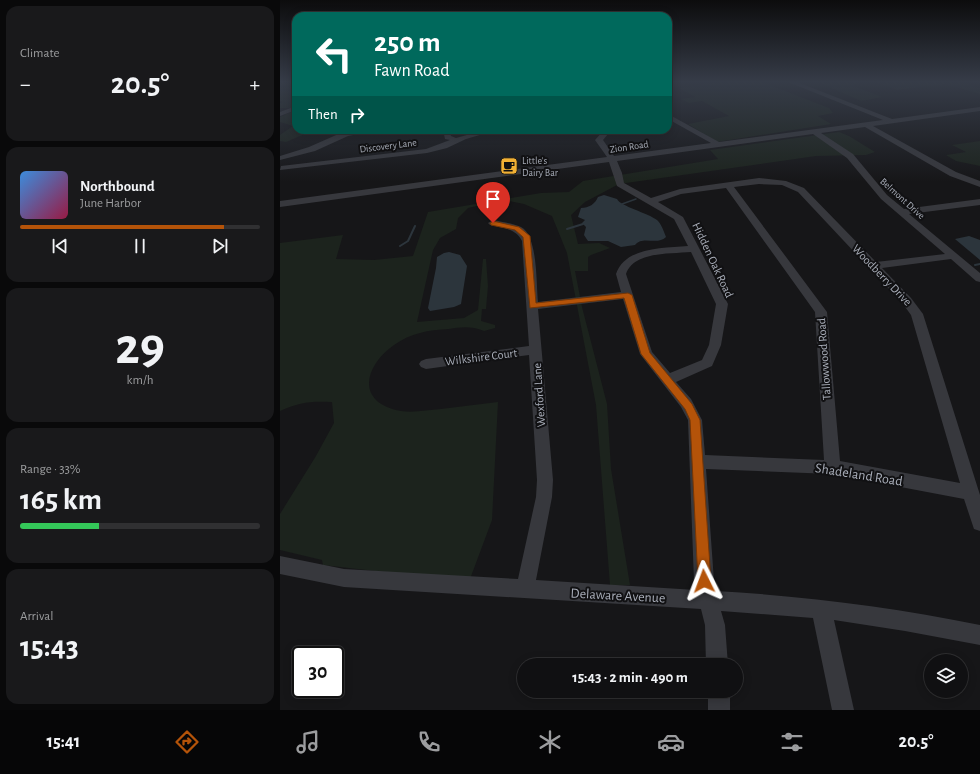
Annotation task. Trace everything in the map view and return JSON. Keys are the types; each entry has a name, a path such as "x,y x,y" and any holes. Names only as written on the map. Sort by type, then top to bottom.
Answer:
{"street":[{"path":"876,115 891,121"},
{"name":"Zion Road","path":"280,204 935,115"},
{"path":"672,118 717,144"},
{"path":"865,124 957,176 980,184"},
{"name":"Belmont Drive","path":"814,131 850,156 876,190 980,280"},
{"path":"281,170 284,161 281,158 312,149 346,134"},
{"path":"447,134 448,137 456,140"},
{"name":"Discovery Lane","path":"281,170 440,148 473,134"},
{"name":"Hidden Oak Road","path":"604,134 599,140 612,159 621,186 678,217 722,304 715,345 707,362 667,380"},
{"name":"Woodberry Drive","path":"651,201 676,192 768,180 783,182 795,187 803,193 917,314 980,523"},
{"name":"Tallowwood Road","path":"728,185 821,312 832,467"},
{"path":"901,212 980,202"},
{"name":"Wexford Lane","path":"493,223 517,229 526,236 536,350 545,480 544,497 525,590"},
{"path":"694,249 643,255 629,260 624,265 621,272 645,351 686,404 693,415 696,427 704,581 715,625 717,658"},
{"path":"873,266 953,256"},
{"path":"532,306 628,295"},
{"name":"Wilkshire Court","path":"426,364 536,350"},
{"name":"Shadeland Road","path":"698,462 832,467 971,492"},
{"name":"Delaware Avenue","path":"280,565 344,578 470,588 709,600 821,608 878,616 980,635"},
{"path":"821,608 843,710"},
{"path":"719,698 719,710"}],"shaded area":[{"path":"292,115 292,126 280,122 280,117"},
{"path":"727,115 822,115 818,116 831,124 717,142 688,124 729,116"},
{"path":"292,127 292,134 305,134 286,142 280,141 280,135"},
{"path":"839,132 849,136 875,152 866,155 816,156 619,184 585,202 571,215 578,244 599,243 610,248 588,257 588,271 575,271 582,307 607,404 611,469 630,585 610,585 596,405 567,253 552,216 524,204 509,201 468,208 458,218 456,229 440,238 433,250 417,322 464,318 478,310 483,259 486,259 488,286 486,309 482,309 481,321 495,325 495,328 484,331 466,327 434,330 413,335 400,341 384,354 376,363 371,373 369,383 371,392 377,400 387,407 401,411 411,412 498,402 492,520 470,579 323,565 322,560 280,550 280,514 316,456 334,423 332,402 305,403 280,411 280,243 343,235 336,259 374,260 413,256 428,212 541,193 569,192 583,181 718,159 710,150"},
{"path":"980,141 980,166 956,161 946,155 966,152 952,145"},
{"path":"604,195 617,199 623,204 653,217 661,225 666,237 658,241 646,240 638,242 635,245 621,247 608,241 588,241 584,235 586,227 582,223 585,220 578,217 581,208 591,205 598,197"},
{"path":"969,236 980,240 980,260 955,239"},
{"path":"449,252 460,255 467,266 461,304 454,307 430,311 428,308 437,257"}],"waterway":[{"path":"622,204 636,199"},
{"path":"567,229 583,224"},
{"path":"400,246 408,241 415,226"},
{"path":"975,265 980,264"}],"place":[{"name":"Little's Dairy Bar","path":"509,166"}],"route":[{"path":"493,223 517,229 526,236 528,240 532,306 628,295 646,354 689,407 695,420 704,581"}]}
